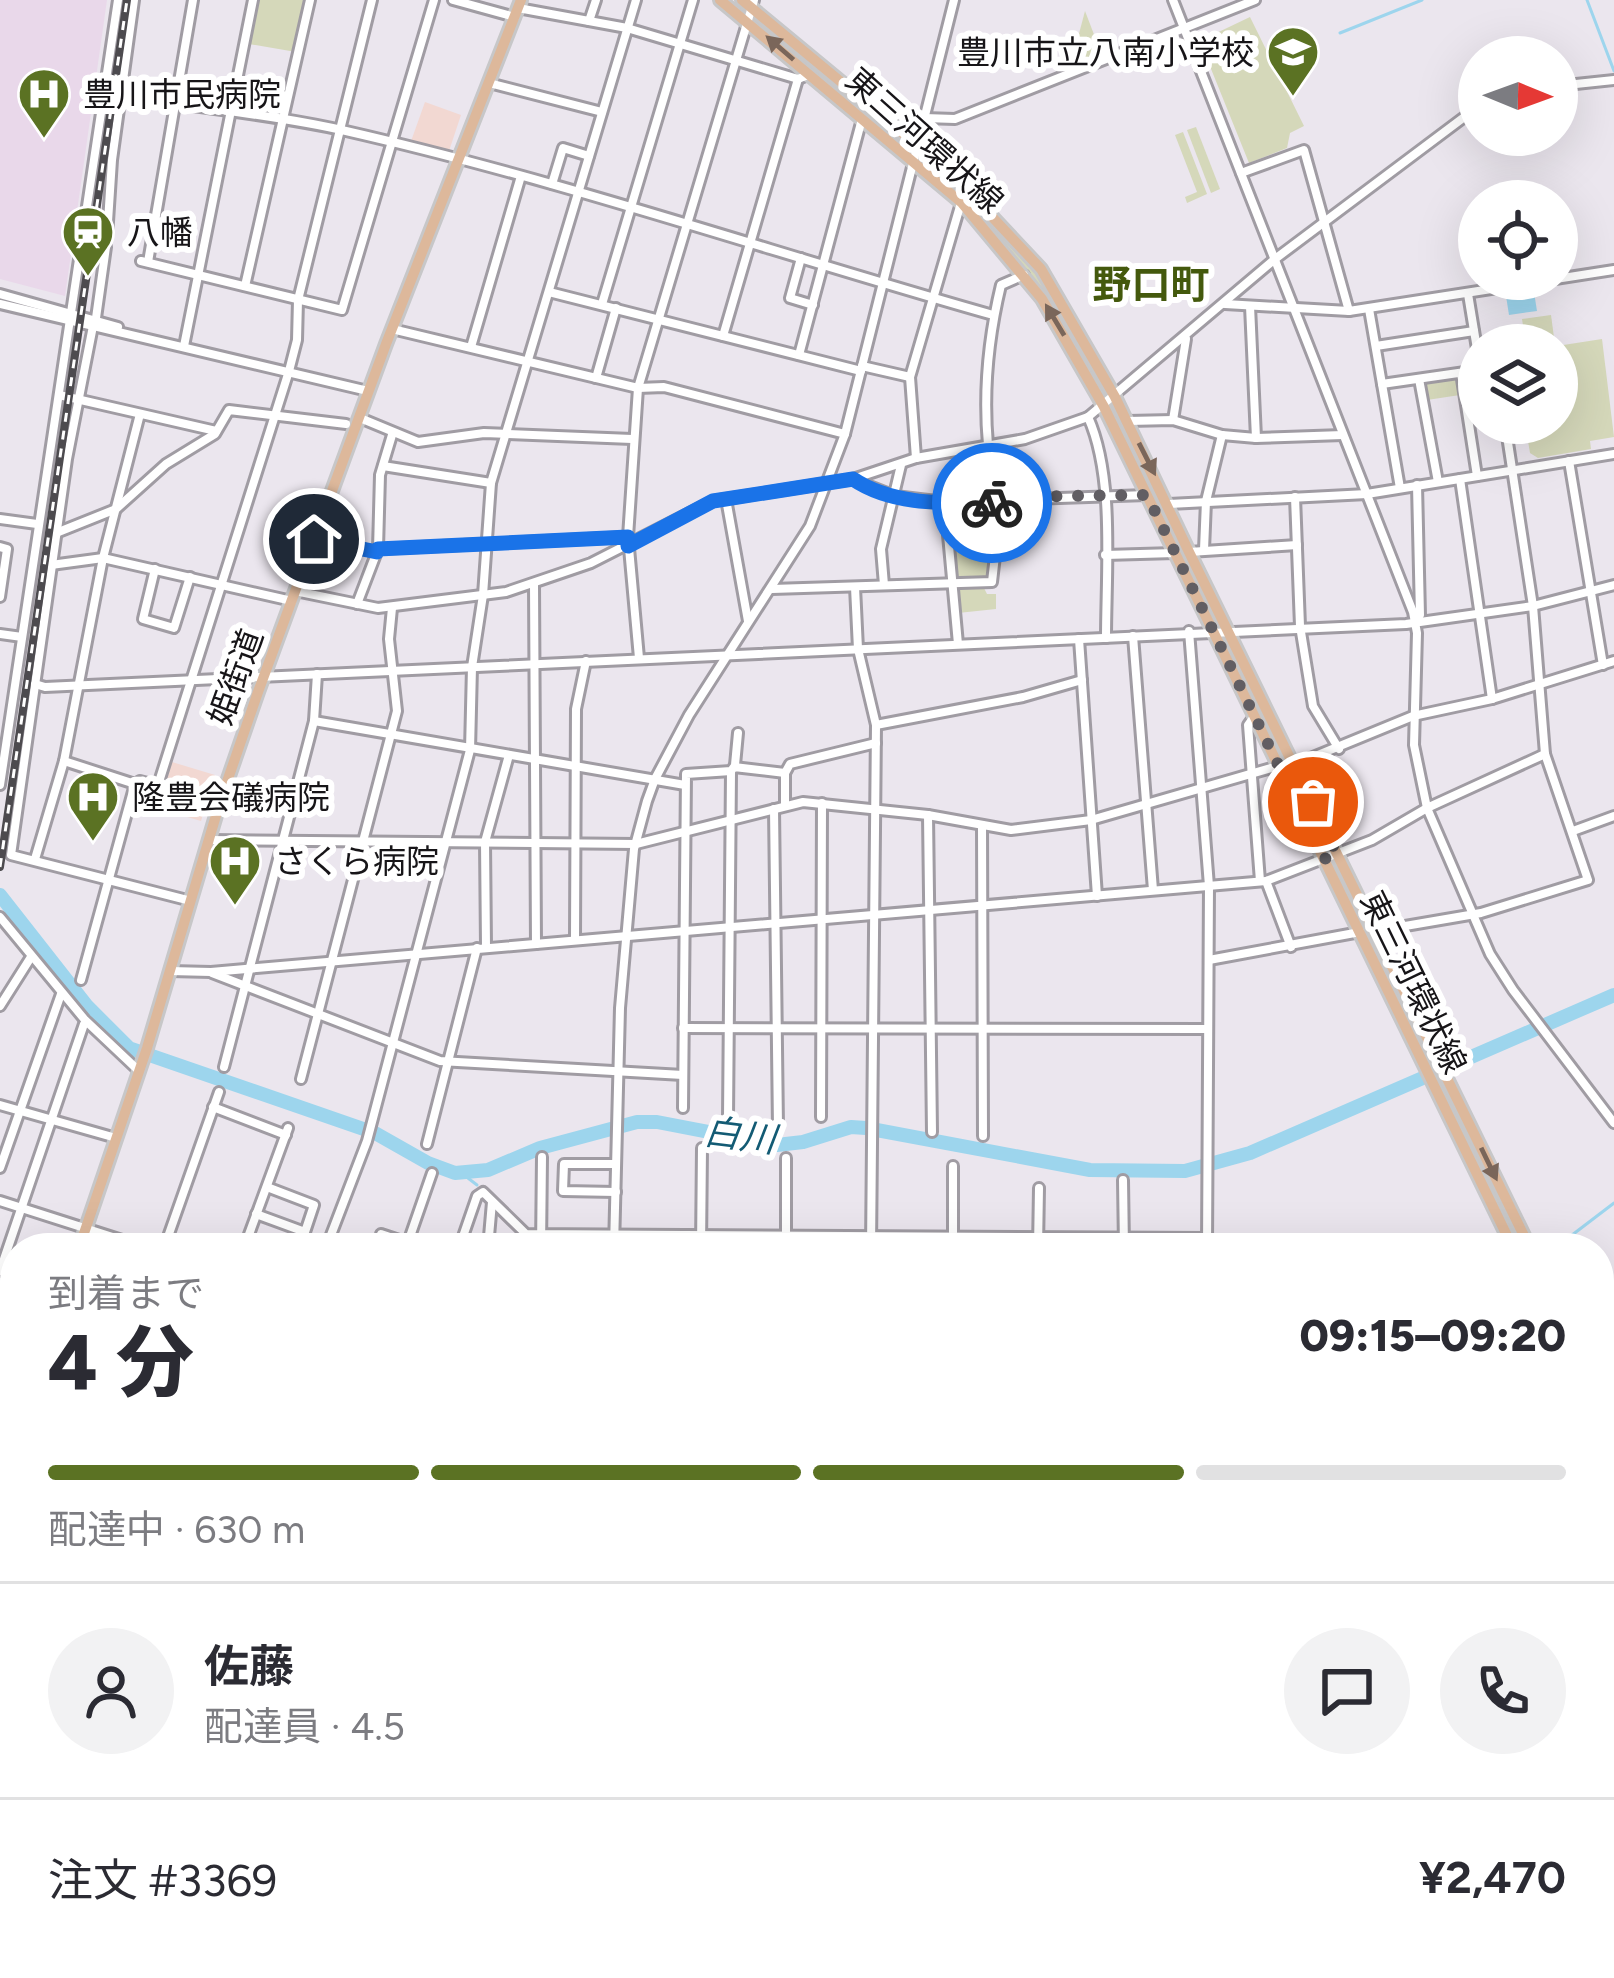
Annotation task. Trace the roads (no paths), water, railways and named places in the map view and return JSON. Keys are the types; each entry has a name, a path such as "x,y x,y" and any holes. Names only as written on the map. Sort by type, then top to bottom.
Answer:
{"main road":[{"name":"東三河環状線","path":"720,0 804,76 962,202 1024,274 1078,357 1147,495 1229,630 1296,764 1360,932 1506,1233"},
{"name":"東三河環状線","path":"749,2 981,202 1041,269 1115,397 1169,504 1212,631 1253,718 1376,932 1523,1233"},
{"name":"姫街道","path":"84,1233 147,1048 263,676 518,8"}],"street":[{"path":"0,784 118,0"},
{"path":"134,0 112,160 107,242 56,533 11,855 191,901"},
{"path":"194,0 145,262 342,310 434,0"},
{"path":"184,346 253,0"},
{"path":"244,286 310,0"},
{"path":"158,785 289,371 298,300 372,0"},
{"path":"453,0 627,28 804,76 723,336"},
{"path":"590,21 596,0"},
{"path":"332,1233 368,1139 470,749 472,667 491,483 636,0"},
{"path":"602,304 693,0"},
{"path":"614,1233 627,935 636,844 655,779 810,526 829,481 845,434 954,0"},
{"path":"1173,0 1416,622 1413,716 1427,808 1501,972 1614,1123"},
{"path":"924,118 955,119 1255,0"},
{"path":"639,658 628,541 638,388 748,23 749,2"},
{"path":"1578,84 1614,80"},
{"path":"489,83 602,112"},
{"path":"121,95 340,129 393,142 579,191 993,315"},
{"path":"799,355 862,118"},
{"path":"51,565 103,558 223,584 392,608 534,584 726,499 853,479 916,458 1041,434 1104,407 1275,259 1458,122"},
{"path":"552,184 563,148 589,156"},
{"path":"1241,173 1304,150 1349,311"},
{"path":"94,158 112,160"},
{"path":"471,347 520,176"},
{"path":"916,458 910,377 962,202"},
{"path":"801,258 790,298 813,305"},
{"path":"1578,276 1614,270"},
{"path":"988,445 986,361 993,315 1002,283 1024,274"},
{"path":"549,292 799,355 910,377"},
{"path":"0,294 68,316"},
{"path":"1225,304 1349,311 1458,296"},
{"path":"0,304 95,322 370,391"},
{"path":"1250,306 1256,438"},
{"path":"596,378 616,308"},
{"path":"1369,309 1400,488"},
{"path":"392,329 638,388 664,387 845,434"},
{"path":"1376,346 1458,333"},
{"path":"1173,420 1186,338"},
{"path":"1382,384 1458,373"},
{"path":"1419,379 1438,482"},
{"path":"59,395 217,431"},
{"path":"56,533 116,509 166,464 217,431 230,410 346,424"},
{"path":"34,859 64,761 103,558 140,414"},
{"path":"1088,417 1097,437 1104,496 1106,638"},
{"path":"360,418 418,442 484,434 632,440"},
{"path":"1128,421 1173,420 1222,435 1256,438 1343,435"},
{"path":"357,604 377,550 383,466 392,435"},
{"path":"1204,550 1206,501 1222,435"},
{"path":"1473,444 1478,476"},
{"path":"1376,932 1471,913 1588,880 1545,754 1533,606 1508,444"},
{"path":"1169,504 1367,494 1614,454"},
{"path":"1569,461 1603,665"},
{"path":"884,586 881,548 901,463"},
{"path":"383,466 491,483"},
{"path":"853,479 895,496 945,502 1147,495"},
{"path":"1460,479 1492,699"},
{"path":"1416,622 1420,615 1417,485"},
{"path":"1295,497 1300,626 1313,706 1339,749"},
{"path":"726,499 748,624"},
{"path":"945,502 958,645"},
{"path":"770,589 995,580 1000,503"},
{"path":"0,519 37,524"},
{"path":"314,539 377,550 628,541"},
{"path":"1106,555 1297,545"},
{"path":"0,547 7,549 0,597"},
{"path":"155,569 143,619 174,628 190,577"},
{"path":"534,584 536,944"},
{"path":"35,684 392,672 1416,622 1533,606 1614,585"},
{"path":"855,586 858,649 876,724 871,1233"},
{"path":"302,1078 398,711 389,640 392,608"},
{"path":"1189,631 1209,886 1207,1233"},
{"path":"0,634 22,637"},
{"path":"1133,636 1153,890"},
{"path":"1079,639 1096,896"},
{"path":"575,940 575,709 586,661"},
{"path":"1296,764 1413,716 1492,699 1614,662"},
{"path":"224,1067 314,721 317,674"},
{"path":"876,724 1023,697 1082,680"},
{"path":"1253,718 1248,724 1263,881 1291,946"},
{"path":"314,721 686,785"},
{"path":"728,1118 732,769 738,762 738,733"},
{"path":"778,1127 775,924 784,773 790,764 876,743"},
{"path":"170,971 250,969 1263,881 1372,840 1427,808 1545,754"},
{"path":"428,1144 482,948 485,842 509,755"},
{"path":"64,761 135,784"},
{"path":"209,840 636,844 803,802 928,815 1011,830 1091,820 1278,766"},
{"path":"683,1108 686,774 732,769 784,773"},
{"path":"81,980 135,784 140,781 220,802"},
{"path":"821,1117 822,803"},
{"path":"928,815 932,1132"},
{"path":"1573,831 1614,816"},
{"path":"982,825 983,1136"},
{"path":"0,917 100,1037 140,1068"},
{"path":"1209,961 1360,932"},
{"path":"0,1006 31,956"},
{"path":"211,972 448,1062 683,1076"},
{"path":"0,1168 62,993"},
{"path":"13,1233 84,1024"},
{"path":"683,1028 1207,1029"},
{"path":"169,1233 219,1092"},
{"path":"0,1105 116,1138"},
{"path":"213,1107 287,1132 249,1233"},
{"path":"702,1148 702,1233"},
{"path":"541,1233 542,1157"},
{"path":"786,1158 786,1233"},
{"path":"616,1164 564,1164 563,1191 616,1192"},
{"path":"953,1166 953,1233"},
{"path":"412,1233 432,1174"},
{"path":"1123,1180 1124,1233"},
{"path":"256,1214 305,1232 314,1205 267,1187"},
{"path":"1038,1233 1039,1188"},
{"path":"464,1233 477,1196 483,1192 525,1233"},
{"path":"0,1201 100,1233"},
{"path":"489,1233 492,1201"}],"water":[{"path":"1507,300 1535,300 1537,311 1509,315"}],"waterway":[{"path":"1340,33 1422,0"},
{"path":"1587,0 1614,71"},
{"name":"白川","path":"0,895 87,1006 129,1048 375,1133 455,1173 488,1170 540,1148 637,1122 777,1145 851,1127 866,1128 1090,1170 1185,1171 1250,1153 1614,995"},
{"path":"464,1175 477,1185"},
{"path":"1575,1233 1614,1203"},
{"path":"1614,1391 1614,1399"}],"railway":[{"path":"0,867 127,0"}],"place":[{"name":"豊川市立八南小学校","path":"1293,98"},
{"name":"豊川市民病院","path":"44,140"},
{"name":"八幡","path":"88,278"},
{"name":"隆豊会礒病院","path":"93,843"},
{"name":"さくら病院","path":"235,907"}],"district":[{"name":"野口町","path":"1151,284"}]}
